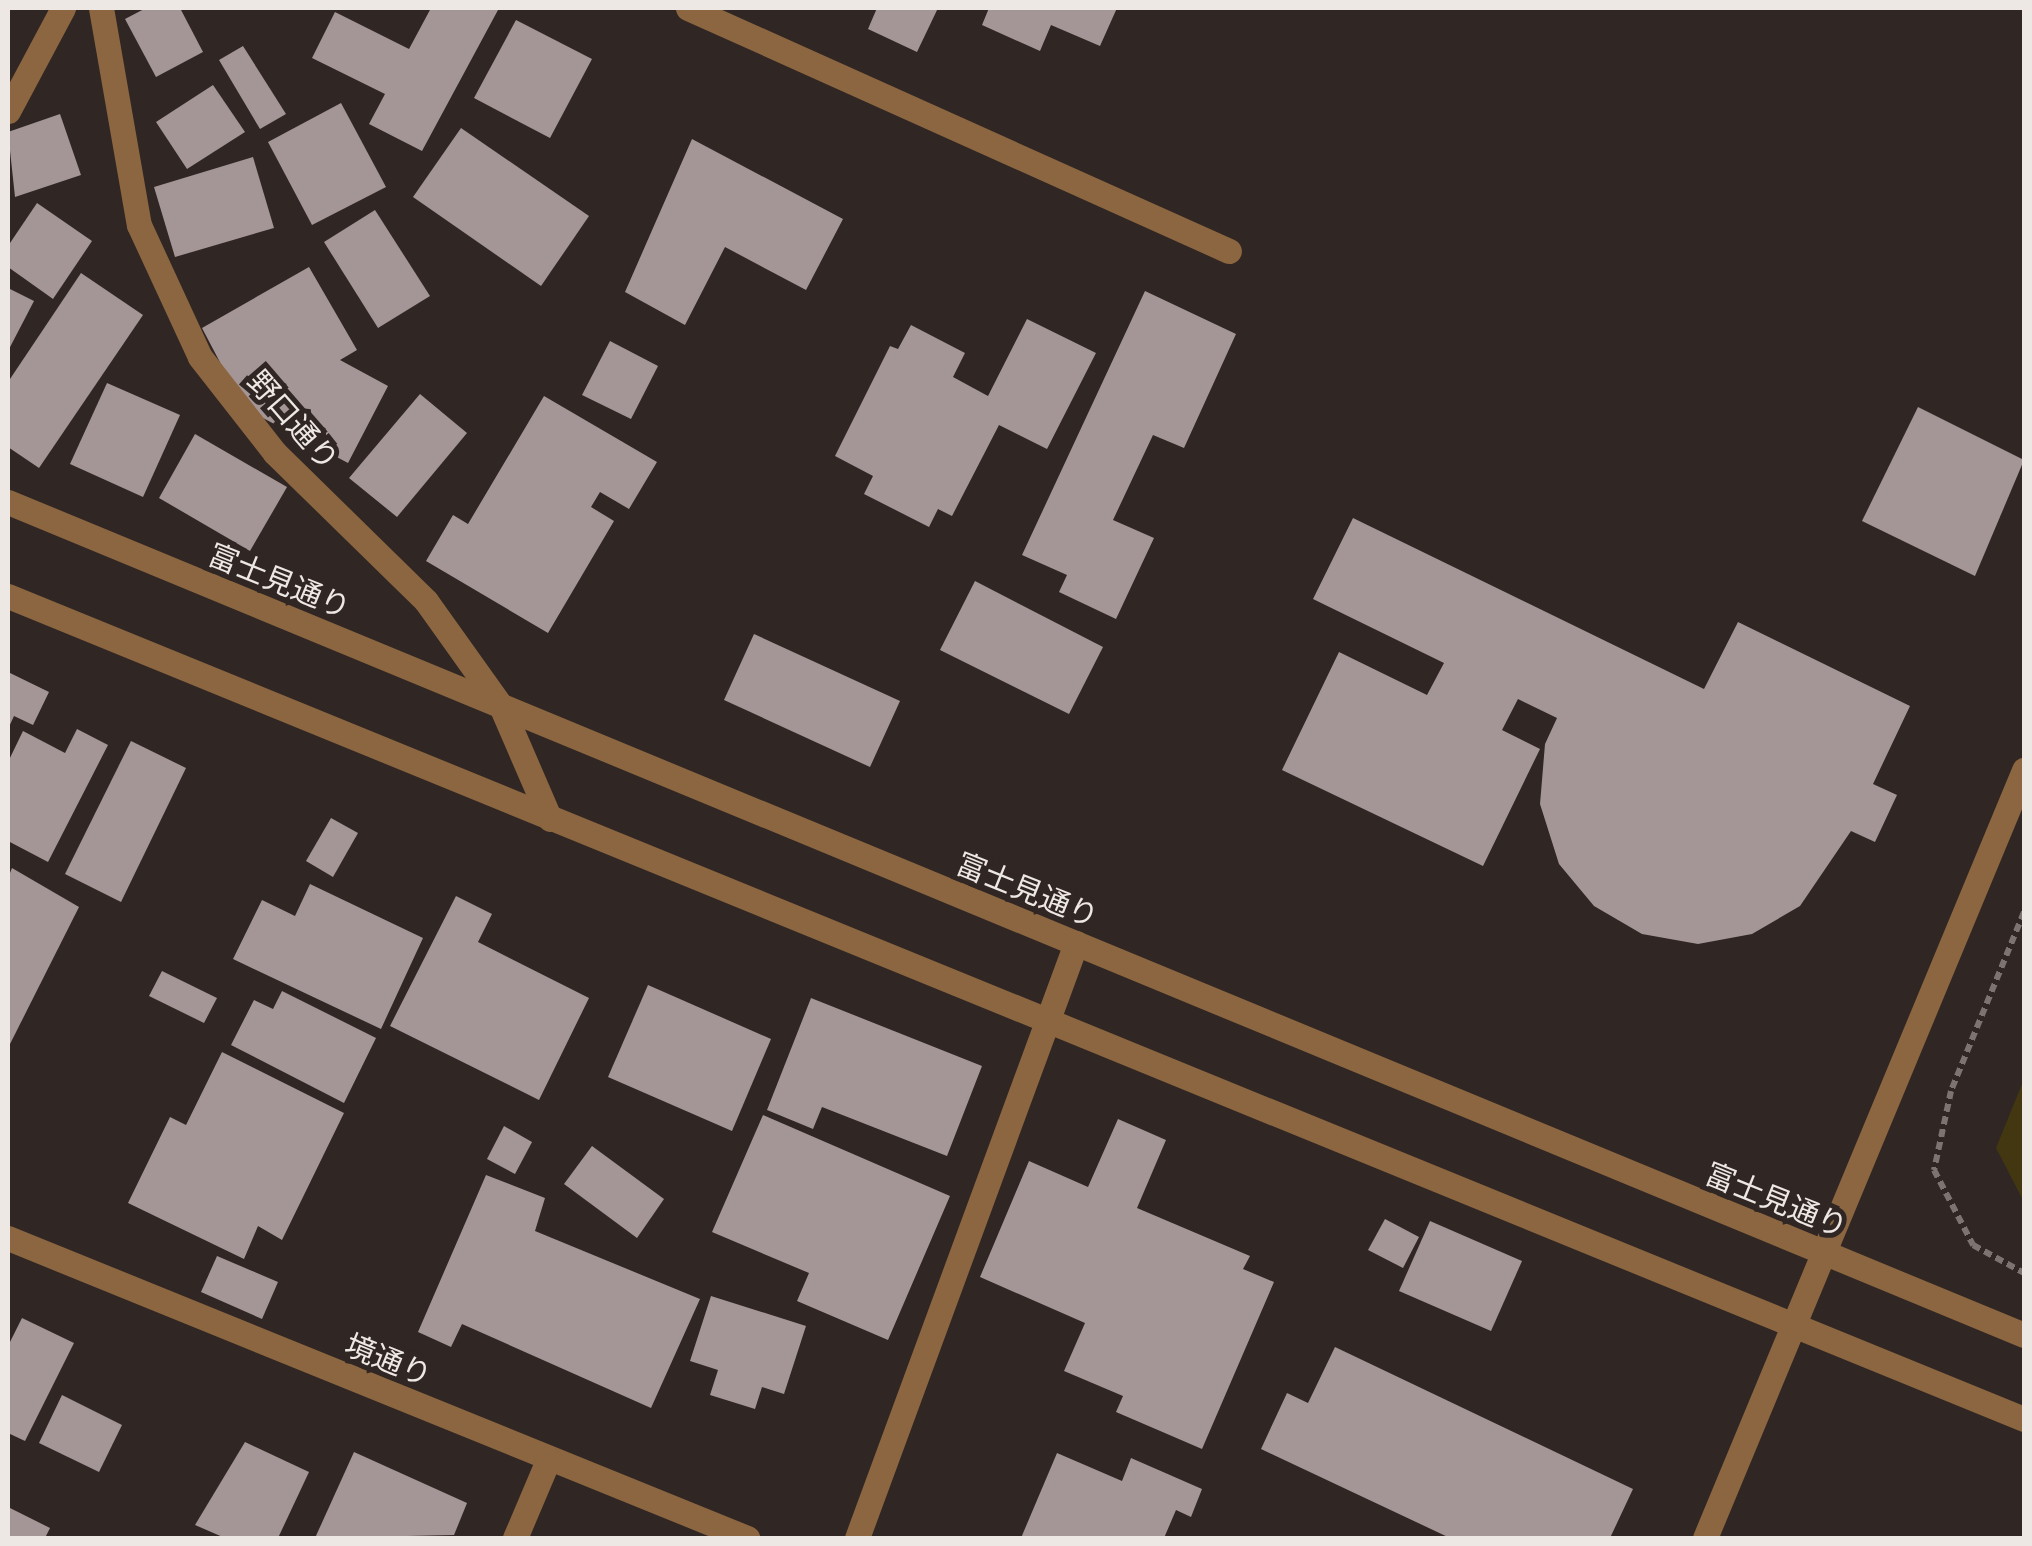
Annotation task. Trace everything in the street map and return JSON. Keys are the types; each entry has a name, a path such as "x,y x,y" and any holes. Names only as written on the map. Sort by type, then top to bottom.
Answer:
{"street":[{"path":"8,111 64,8"},
{"name":"野口通り","path":"101,8 139,225 200,356 274,453 426,601 500,706 550,819"},
{"path":"688,8 1230,251"},
{"name":"富士見通り","path":"8,502 2024,1335"},
{"path":"8,596 2024,1419"},
{"path":"1705,1538 2024,770"},
{"path":"856,1538 1076,943"},
{"name":"境通り","path":"8,1238 747,1538"},
{"path":"515,1538 549,1458"}],"path":[{"path":"2024,912 1951,1091 1934,1170 1973,1245 2024,1273"}],"shaded area":[{"path":"2024,1079 2024,1202 1996,1148"}],"building":[{"path":"146,8 180,8 203,52 156,77 125,19"},
{"path":"431,8 498,10 422,151 369,124 385,94 312,58 335,12 409,49"},
{"path":"877,8 938,8 917,52 868,29"},
{"path":"989,8 1117,8 1100,46 1051,25 1040,51 982,25"},
{"path":"516,20 592,59 550,138 474,98"},
{"path":"243,46 286,114 260,129 219,60"},
{"path":"213,85 245,132 187,169 156,122"},
{"path":"341,103 386,187 312,225 268,142"},
{"path":"60,114 81,175 15,197 8,132"},
{"path":"461,128 589,216 541,286 413,197"},
{"path":"692,139 843,219 806,290 725,247 685,325 625,292"},
{"path":"253,157 274,228 175,257 154,187"},
{"path":"37,203 92,241 53,299 8,267 8,246"},
{"path":"375,210 430,296 378,328 324,242"},
{"path":"309,267 357,350 340,360 388,386 348,463 244,408 202,328"},
{"path":"81,273 143,315 39,468 8,447 8,382"},
{"path":"8,288 34,301 8,351"},
{"path":"1145,291 1236,334 1184,448 1153,435 1113,520 1154,538 1116,619 1059,592 1067,575 1022,555"},
{"path":"1027,319 1096,353 1047,449 999,425 952,516 938,509 929,527 864,494 873,476 835,456 890,346 898,349 911,325 965,353 953,377 988,396"},
{"path":"610,341 658,366 631,419 582,395"},
{"path":"107,383 180,415 143,497 70,464"},
{"path":"420,394 467,433 397,517 349,478"},
{"path":"544,396 657,462 629,509 600,492 591,507 614,521 548,633 426,561 453,515 468,524"},
{"path":"1918,407 2024,460 1975,576 1862,521"},
{"path":"195,434 287,487 250,551 159,498"},
{"path":"1353,518 1704,689 1738,622 1910,706 1873,784 1897,795 1875,842 1851,831 1800,906 1752,934 1698,944 1642,934 1594,906 1559,864 1540,804 1545,744 1557,718 1518,699 1502,730 1540,749 1483,866 1282,770 1339,652 1427,695 1444,663 1313,599"},
{"path":"975,581 1103,647 1069,714 940,650"},
{"path":"754,634 900,701 870,767 724,700"},
{"path":"8,672 49,692 33,725 14,716 8,729"},
{"path":"77,729 108,745 48,862 8,841 8,762 23,731 65,753"},
{"path":"131,741 186,768 121,902 65,874"},
{"path":"331,818 358,833 333,877 306,861"},
{"path":"12,868 79,907 8,1048 8,878"},
{"path":"310,884 423,938 381,1029 233,959 262,900 295,916"},
{"path":"456,896 492,914 478,942 589,998 539,1100 390,1026"},
{"path":"162,971 217,998 204,1023 149,996"},
{"path":"648,985 771,1039 732,1131 608,1077"},
{"path":"282,991 376,1038 344,1103 231,1045 254,1000 273,1009"},
{"path":"811,998 982,1066 947,1156 822,1107 813,1129 767,1110"},
{"path":"222,1052 344,1113 282,1240 258,1226 244,1259 128,1203 170,1117 186,1125"},
{"path":"763,1115 950,1196 888,1340 797,1301 809,1273 712,1232"},
{"path":"1118,1119 1166,1140 1137,1208 1250,1256 1243,1269 1274,1282 1202,1449 1116,1412 1123,1396 1064,1371 1085,1323 980,1277 1029,1161 1088,1187"},
{"path":"504,1126 532,1142 515,1174 487,1159"},
{"path":"592,1146 664,1199 637,1238 564,1184"},
{"path":"486,1175 545,1198 535,1231 700,1299 651,1408 462,1324 451,1347 418,1332"},
{"path":"1385,1219 1419,1237 1403,1268 1368,1250"},
{"path":"1430,1221 1522,1261 1491,1331 1399,1291"},
{"path":"217,1256 278,1282 262,1319 201,1292"},
{"path":"711,1296 806,1326 784,1394 762,1387 755,1409 710,1395 718,1370 690,1361"},
{"path":"22,1318 74,1343 25,1441 8,1433 8,1346"},
{"path":"1335,1347 1633,1489 1610,1538 1450,1538 1261,1449 1287,1393 1308,1403"},
{"path":"62,1395 122,1425 99,1472 39,1443"},
{"path":"245,1442 309,1472 278,1538 225,1538 195,1525"},
{"path":"354,1452 467,1503 454,1535 315,1538"},
{"path":"1057,1453 1122,1481 1131,1458 1202,1489 1191,1517 1176,1510 1164,1538 1021,1538"},
{"path":"8,1507 50,1528 45,1538 8,1538"}]}
